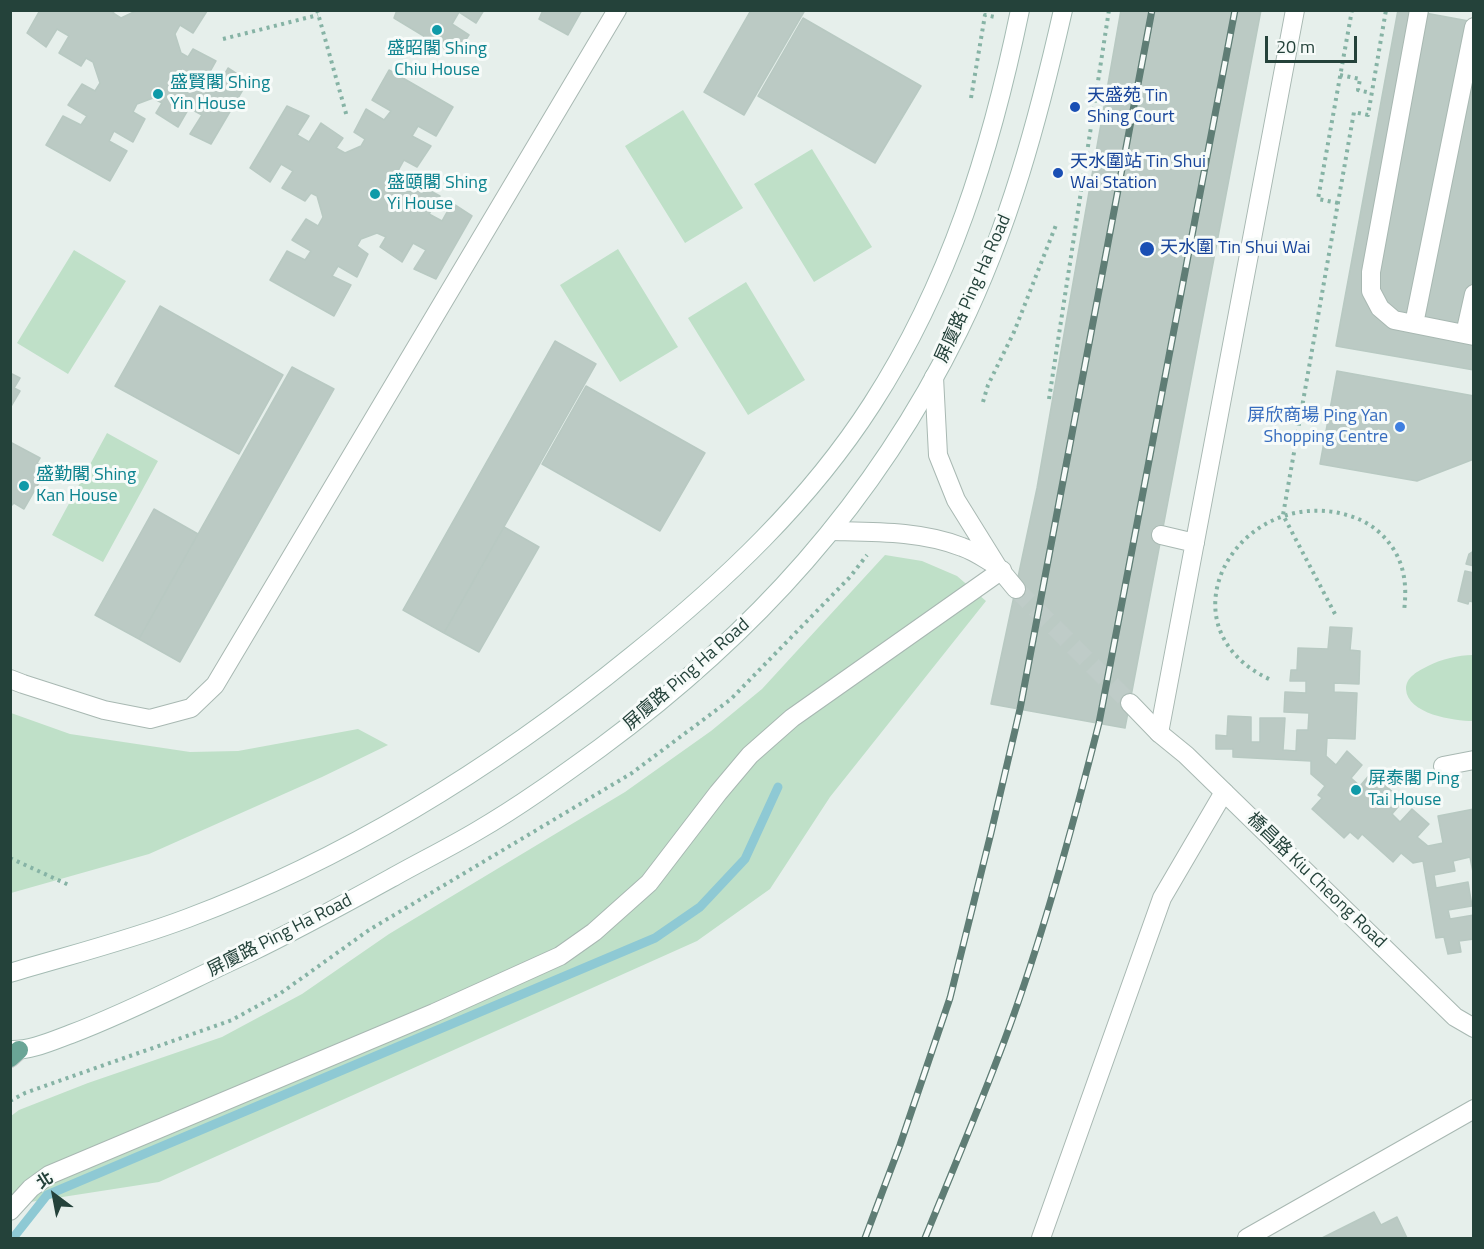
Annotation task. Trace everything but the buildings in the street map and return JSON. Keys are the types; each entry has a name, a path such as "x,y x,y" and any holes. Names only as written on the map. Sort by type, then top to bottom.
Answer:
{"main road":[{"path":"10,679 104,710 150,719 191,708 215,685 616,10"},
{"name":"屏廈路 Ping Ha Road","path":"10,973 126,939 187,918 265,886 399,817 515,745 565,709 674,623 726,575 799,501 841,449 873,404 916,327 956,239 985,159 1005,87 1020,10"},
{"name":"屏廈路 Ping Ha Road","path":"13,1053 94,1025 296,931 478,831 555,781 685,681 762,609 831,531 862,491 900,435 934,377 977,290 1009,212 1039,110 1063,10"},
{"path":"1159,733 1295,10"},
{"path":"1419,10 1371,272 1371,291 1380,308 1394,320 1469,335 1473,294"},
{"path":"1414,324 1473,27"},
{"path":"934,377 938,455 956,500 1016,589"},
{"path":"831,531 881,532 932,538 963,547 1000,568"},
{"path":"1161,535 1195,543"},
{"path":"10,1211 31,1188 49,1175 434,1013 560,956 594,932 649,883 750,755 792,718 1000,568"},
{"name":"橋昌路 Kiu Cheong Road","path":"1130,703 1455,1017 1473,1028"},
{"path":"1443,766 1473,760"},
{"path":"1041,1239 1162,898 1224,792"},
{"path":"1247,1239 1473,1109"}],"path":[{"path":"971,98 985,15 996,17 997,10"},
{"path":"1049,399 1108,10"},
{"path":"1338,203 1318,200 1352,10"},
{"path":"1335,614 1283,515 1354,112 1368,115 1386,10"},
{"path":"223,39 318,13 347,117"},
{"path":"1340,75 1360,79 1358,90 1371,93"},
{"path":"983,402 988,386 1014,332 1056,225"},
{"path":"1269,679 1252,671 1237,659 1226,645 1218,628 1214,609 1223,570 1247,536 1264,524 1283,515 1301,511 1321,510 1359,518 1375,528 1388,541 1402,565 1407,592 1404,611"},
{"path":"10,858 71,886"}],"green space":[{"path":"683,110 743,208 685,243 625,146"},
{"path":"812,149 872,247 814,282 754,184"},
{"path":"618,249 678,347 620,382 560,285"},
{"path":"74,250 126,281 68,374 17,343"},
{"path":"746,282 805,380 748,415 688,318"},
{"path":"107,433 158,461 103,562 52,535"},
{"path":"885,555 922,561 957,576 986,601 830,797 770,889 697,941 159,1182 11,1205 11,1116 19,1110 88,1083 222,1037 302,994 389,934 625,792 711,731 762,689"},
{"path":"1473,655 1473,721 1455,720 1433,714 1414,705 1408,698 1406,689 1408,681 1417,672 1444,659"},
{"path":"11,713 70,734 190,752 238,751 358,729 388,745 149,854 11,893"}],"waterway":[{"path":"13,1238 47,1195 655,938 700,907 745,859 778,787"}],"tunnel":[{"path":"1016,589 1130,703"}],"railway":[{"path":"865,1238 900,1145 950,998 1020,709 1152,10"},
{"path":"925,1238 986,1089 1019,1000 1056,882 1099,723 1235,10"}],"place":[{"name":"盛昭閣 Shing Chiu House","path":"437,30"},
{"name":"盛賢閣 Shing Yin House","path":"158,94"},
{"name":"天盛苑 Tin Shing Court","path":"1075,107"},
{"name":"天水圍站 Tin Shui Wai Station","path":"1058,173"},
{"name":"盛頤閣 Shing Yi House","path":"375,194"},
{"name":"天水圍 Tin Shui Wai","path":"1147,249"},
{"name":"屏欣商場 Ping Yan Shopping Centre","path":"1400,427"},
{"name":"盛勤閣 Shing Kan House","path":"24,486"},
{"name":"屏泰閣 Ping Tai House","path":"1356,790"}]}
